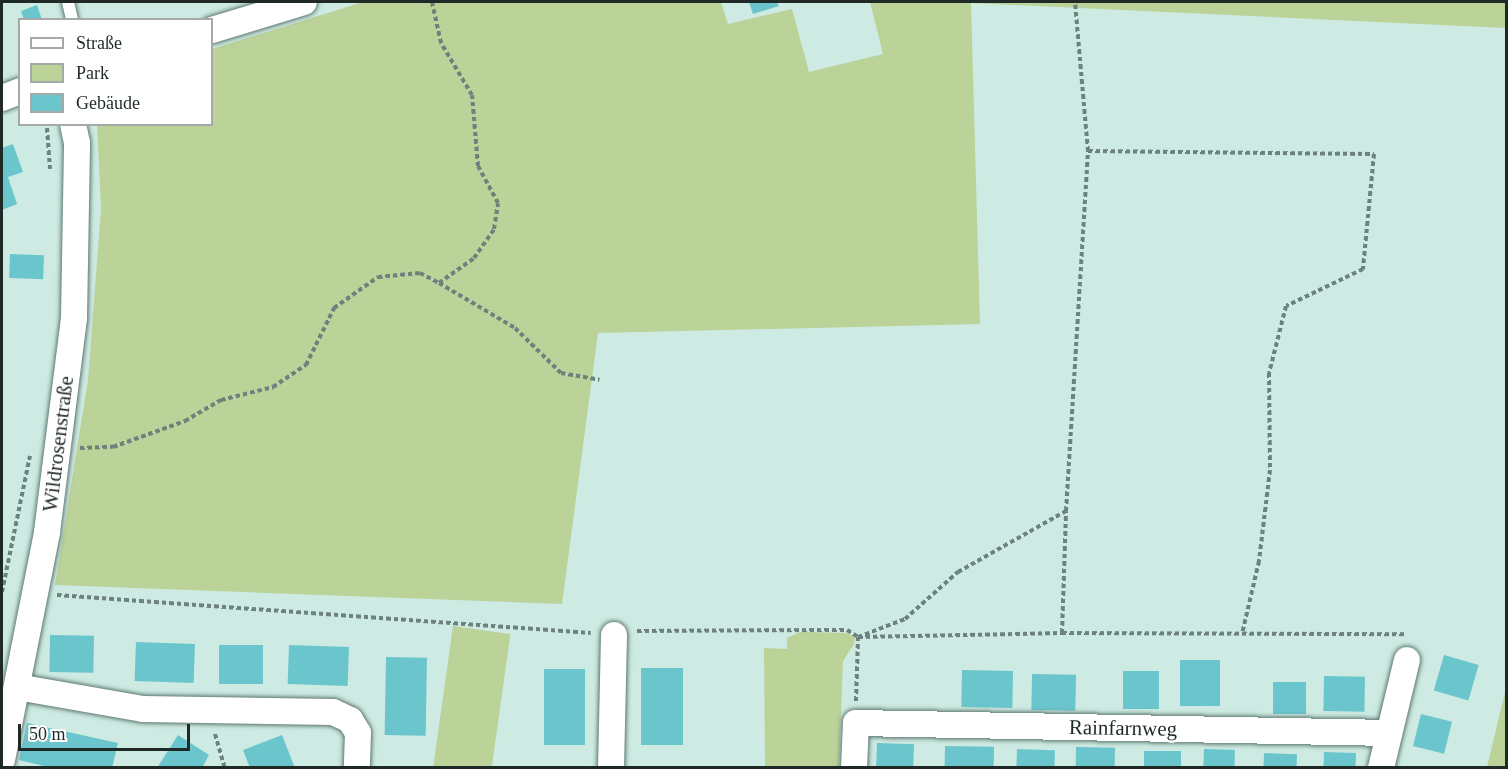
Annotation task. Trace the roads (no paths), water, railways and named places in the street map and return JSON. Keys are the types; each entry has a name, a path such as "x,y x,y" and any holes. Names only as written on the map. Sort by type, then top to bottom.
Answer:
{"street":[{"path":"213,30 304,2"},
{"path":"2,98 18,92"},
{"name":"Wildrosenstraße","path":"2,760 47,532 74,318 77,143 73,126"},
{"path":"611,768 614,635"},
{"path":"1381,768 1407,660"},
{"path":"17,687 143,709 333,712 351,720 358,733 357,768"},
{"name":"Rainfarnweg","path":"854,768 856,723 1389,733"}],"lane":[{"path":"68,2 72,18"}]}
